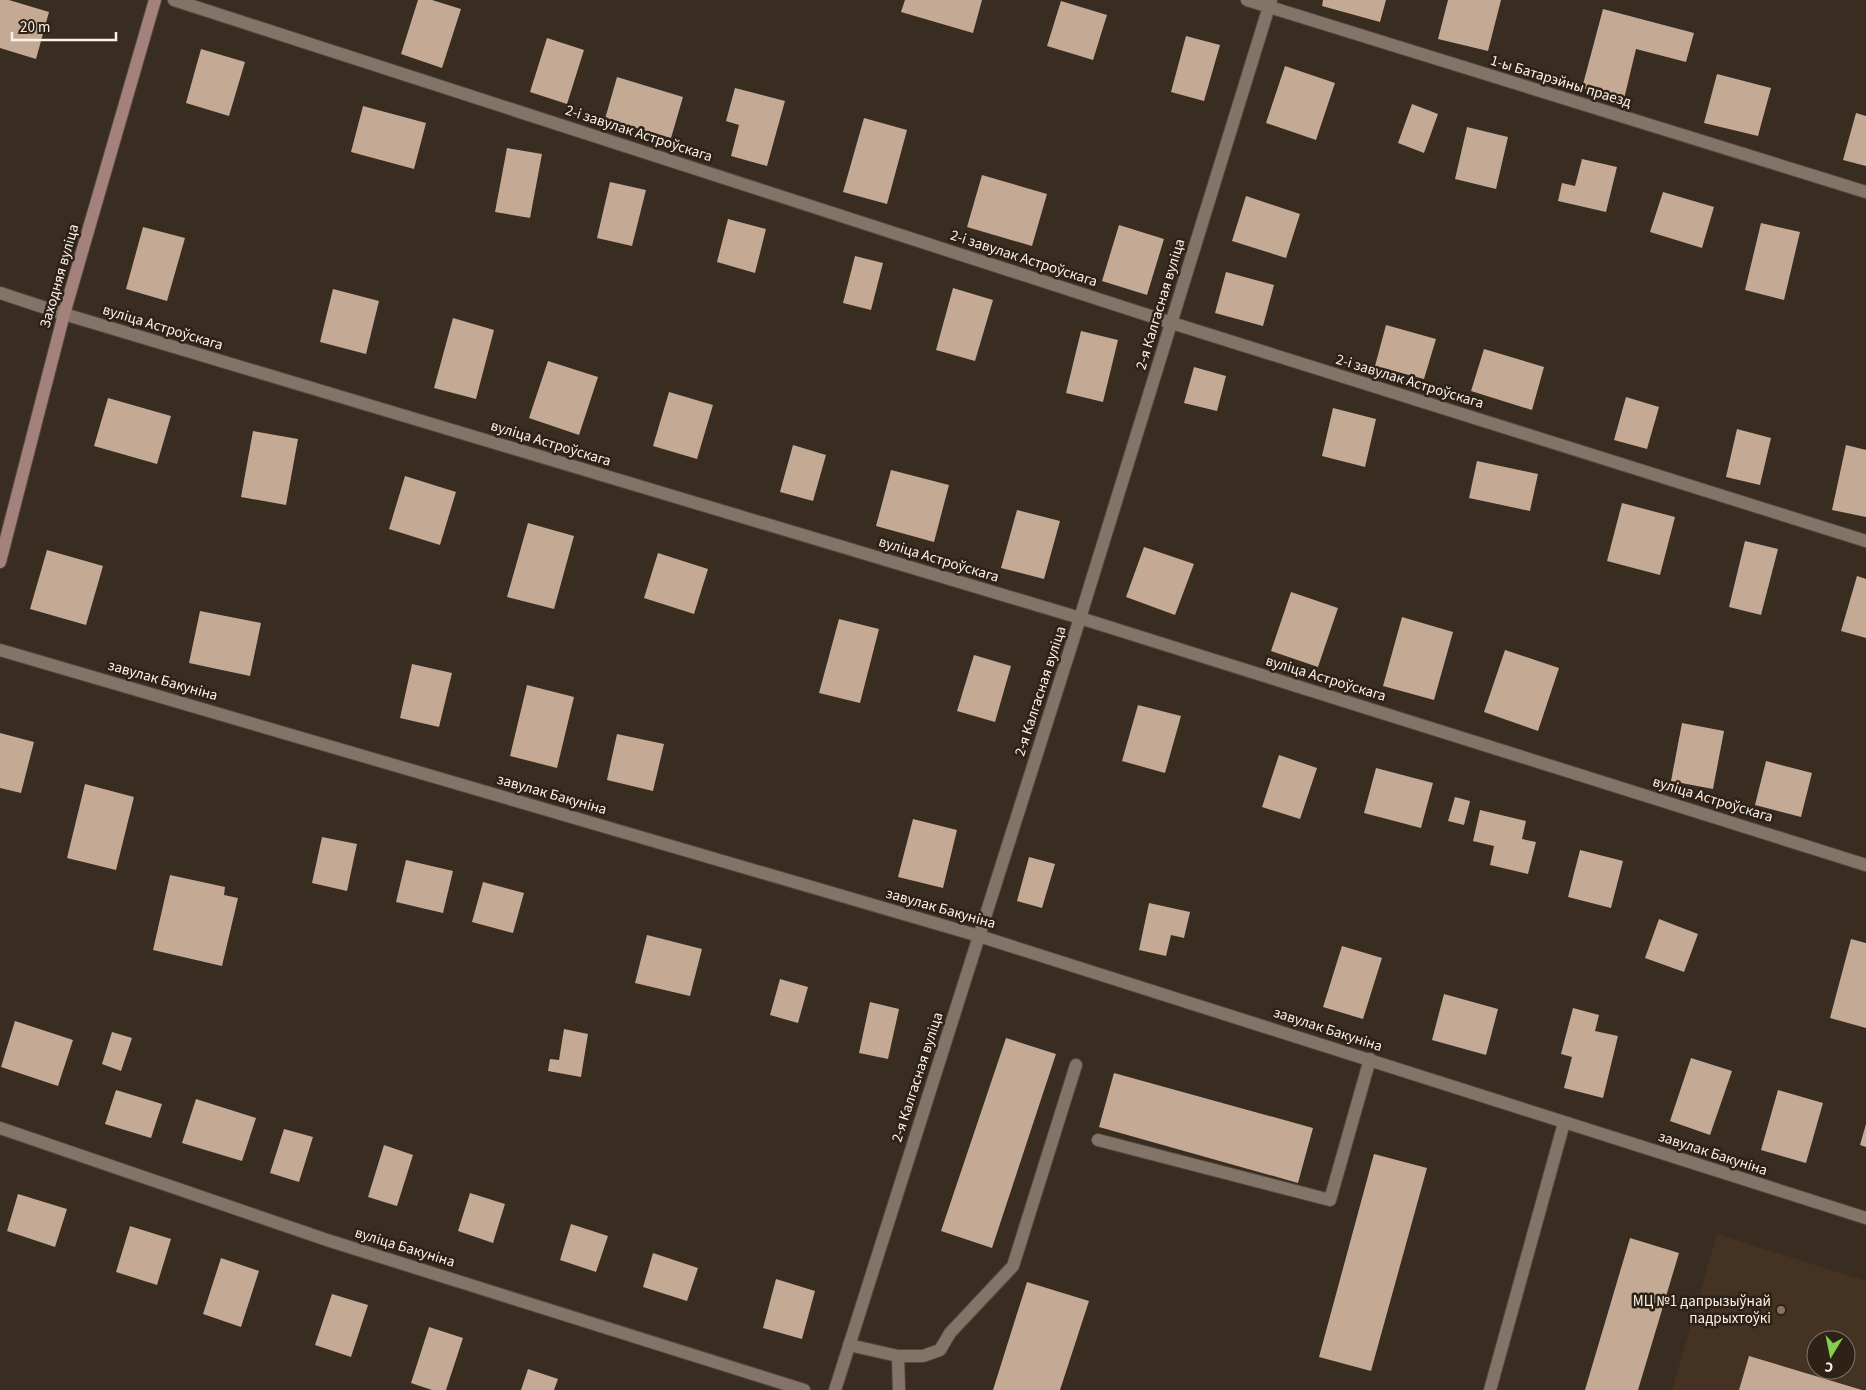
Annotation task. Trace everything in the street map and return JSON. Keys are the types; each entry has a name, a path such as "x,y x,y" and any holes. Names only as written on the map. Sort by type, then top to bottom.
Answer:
{"street":[{"name":"Заходняя вуліца","path":"0,562 64,314 155,0"},
{"name":"2-і завулак Астроўскага","path":"174,0 1172,323 1866,541"},
{"name":"1-ы Батарэйны праезд","path":"1247,0 1270,3 1866,192"},
{"name":"2-я Калгасная вуліца","path":"835,1390 1080,618 1270,3"},
{"name":"вуліца Астроўскага","path":"0,293 64,314 1080,618 1866,865"},
{"name":"завулак Бакуніна","path":"0,650 979,936 1370,1058 1483,1098 1866,1218"},
{"path":"1098,1140 1330,1200 1370,1058"},
{"path":"849,1345 898,1356 923,1356 940,1350 950,1333 1014,1266 1076,1065"},
{"path":"1490,1390 1564,1123"},
{"name":"вуліца Бакуніна","path":"0,1128 327,1240 804,1390"},
{"path":"898,1356 899,1390"}],"shaded area":[{"name":"МЦ №1 дапрызыўнай падрыхтоўкі","path":"1717,1234 1866,1281 1866,1390 1672,1390"}],"building":[{"path":"0,0 9,0 49,12 36,59 0,48"},
{"path":"418,0 432,0 461,9 442,68 401,54"},
{"path":"905,0 982,0 973,33 901,12"},
{"path":"1323,0 1386,0 1380,22 1322,6"},
{"path":"1448,0 1501,0 1488,51 1438,39"},
{"path":"1061,1 1107,15 1093,60 1047,46"},
{"path":"1603,9 1694,33 1686,62 1636,49 1624,99 1582,88"},
{"path":"1186,36 1220,45 1204,101 1171,92"},
{"path":"547,38 584,50 567,104 530,92"},
{"path":"201,49 245,62 229,116 186,103"},
{"path":"1285,66 1335,83 1316,140 1266,123"},
{"path":"1717,74 1771,88 1758,136 1704,123"},
{"path":"617,77 683,97 671,138 605,119"},
{"path":"735,88 785,101 767,166 731,156 739,125 726,121"},
{"path":"1412,104 1438,114 1424,153 1398,143"},
{"path":"363,106 426,123 414,169 351,152"},
{"path":"1856,113 1866,116 1866,166 1843,160"},
{"path":"864,118 907,130 887,204 843,192"},
{"path":"1467,127 1508,137 1496,189 1455,179"},
{"path":"507,148 542,154 530,218 495,212"},
{"path":"1582,159 1617,167 1606,212 1558,201 1562,183 1575,186"},
{"path":"982,175 1047,194 1032,246 967,227"},
{"path":"610,182 646,190 632,246 597,238"},
{"path":"1663,192 1714,207 1702,248 1650,232"},
{"path":"1246,196 1300,214 1286,258 1232,241"},
{"path":"728,219 766,229 755,273 717,262"},
{"path":"1761,223 1800,232 1784,300 1745,290"},
{"path":"1119,225 1164,239 1147,295 1102,281"},
{"path":"143,227 185,238 167,301 126,289"},
{"path":"855,256 883,263 871,310 843,303"},
{"path":"1226,272 1274,285 1263,326 1215,313"},
{"path":"953,288 993,300 975,361 936,350"},
{"path":"333,289 379,301 366,354 320,342"},
{"path":"453,318 494,330 476,399 434,388"},
{"path":"1386,325 1436,339 1424,379 1375,366"},
{"path":"1081,331 1118,340 1103,402 1066,393"},
{"path":"1484,349 1544,367 1532,410 1471,391"},
{"path":"548,361 598,377 579,435 529,418"},
{"path":"1194,367 1226,376 1217,411 1184,403"},
{"path":"669,392 713,405 697,459 653,446"},
{"path":"1626,397 1659,407 1647,449 1614,440"},
{"path":"108,398 171,416 157,464 94,446"},
{"path":"1333,408 1376,419 1365,467 1322,456"},
{"path":"1737,429 1771,438 1760,485 1726,477"},
{"path":"253,431 298,439 286,505 241,497"},
{"path":"793,445 826,455 813,501 780,492"},
{"path":"1846,445 1866,450 1866,517 1832,510"},
{"path":"1477,461 1538,474 1530,511 1469,498"},
{"path":"891,470 949,485 934,542 876,526"},
{"path":"405,476 456,492 440,545 389,529"},
{"path":"1622,503 1675,517 1660,575 1607,561"},
{"path":"1017,510 1060,521 1044,579 1001,568"},
{"path":"528,523 574,536 554,609 507,597"},
{"path":"1745,541 1778,549 1761,615 1729,607"},
{"path":"1144,547 1194,564 1175,615 1126,597"},
{"path":"47,550 103,566 86,625 30,609"},
{"path":"658,553 708,569 694,614 644,598"},
{"path":"1857,576 1866,579 1866,638 1841,631"},
{"path":"1291,592 1338,608 1318,667 1271,651"},
{"path":"200,611 261,623 250,676 189,663"},
{"path":"1402,617 1453,632 1434,700 1383,686"},
{"path":"839,619 879,629 860,703 819,693"},
{"path":"1505,650 1559,668 1538,731 1484,712"},
{"path":"974,655 1011,666 995,722 957,711"},
{"path":"412,664 452,673 439,727 400,718"},
{"path":"527,685 574,697 557,768 510,756"},
{"path":"1138,705 1181,716 1165,773 1122,761"},
{"path":"1682,723 1724,731 1713,789 1671,781"},
{"path":"0,733 34,742 21,793 0,788"},
{"path":"617,734 664,744 653,791 607,780"},
{"path":"1279,755 1317,768 1300,819 1262,807"},
{"path":"1766,761 1812,773 1801,817 1755,805"},
{"path":"1376,768 1433,783 1421,828 1364,813"},
{"path":"85,784 134,797 116,870 67,858"},
{"path":"1455,797 1470,801 1464,825 1448,821"},
{"path":"1480,810 1526,821 1522,839 1536,842 1528,874 1490,865 1494,846 1473,841"},
{"path":"913,819 957,830 943,888 898,877"},
{"path":"322,837 357,844 347,891 312,883"},
{"path":"1580,850 1623,861 1611,908 1568,897"},
{"path":"1029,857 1055,864 1042,908 1017,901"},
{"path":"406,860 453,871 443,913 396,902"},
{"path":"170,875 225,887 224,895 238,898 222,966 153,950"},
{"path":"483,882 524,893 513,933 472,922"},
{"path":"1149,903 1190,912 1184,938 1171,935 1166,956 1139,950"},
{"path":"1659,919 1698,934 1684,972 1645,958"},
{"path":"647,935 702,949 690,996 635,983"},
{"path":"1851,939 1866,943 1866,1028 1830,1018"},
{"path":"1342,946 1382,958 1363,1019 1323,1007"},
{"path":"780,979 808,987 798,1023 770,1015"},
{"path":"1444,994 1498,1009 1486,1055 1432,1040"},
{"path":"870,1002 899,1009 888,1059 859,1053"},
{"path":"1573,1008 1599,1015 1595,1031 1618,1036 1603,1098 1564,1088 1572,1057 1561,1054"},
{"path":"15,1021 73,1040 58,1086 1,1067"},
{"path":"564,1029 588,1034 581,1077 548,1071 550,1059 559,1060"},
{"path":"112,1032 132,1038 121,1071 102,1064"},
{"path":"1006,1038 1056,1054 992,1248 941,1231"},
{"path":"1691,1058 1732,1071 1710,1135 1670,1121"},
{"path":"1114,1073 1313,1128 1298,1183 1099,1127"},
{"path":"116,1090 162,1104 151,1138 105,1124"},
{"path":"1778,1090 1823,1103 1806,1163 1761,1150"},
{"path":"196,1099 256,1118 242,1161 182,1143"},
{"path":"1866,1124 1866,1147 1860,1145"},
{"path":"284,1129 313,1137 299,1182 270,1173"},
{"path":"384,1145 413,1155 397,1206 368,1197"},
{"path":"1374,1154 1427,1168 1371,1371 1319,1357"},
{"path":"470,1193 505,1204 493,1243 458,1231"},
{"path":"18,1194 67,1209 55,1247 7,1231"},
{"path":"571,1224 608,1236 596,1272 560,1260"},
{"path":"130,1226 171,1239 157,1285 116,1272"},
{"path":"1630,1238 1679,1253 1638,1390 1585,1390"},
{"path":"653,1253 698,1268 687,1301 643,1287"},
{"path":"221,1258 259,1271 241,1327 203,1314"},
{"path":"776,1279 815,1291 802,1339 763,1328"},
{"path":"1027,1282 1089,1301 1060,1390 993,1390"},
{"path":"332,1294 368,1305 351,1357 315,1345"},
{"path":"429,1327 463,1338 446,1390 432,1390 411,1383"},
{"path":"1749,1356 1806,1373 1806,1380 1829,1380 1862,1390 1739,1390"},
{"path":"528,1369 558,1379 554,1390 521,1390"}],"place":[{"name":"МЦ №1 дапрызыўнай падрыхтоўкі","path":"1781,1310"}]}
